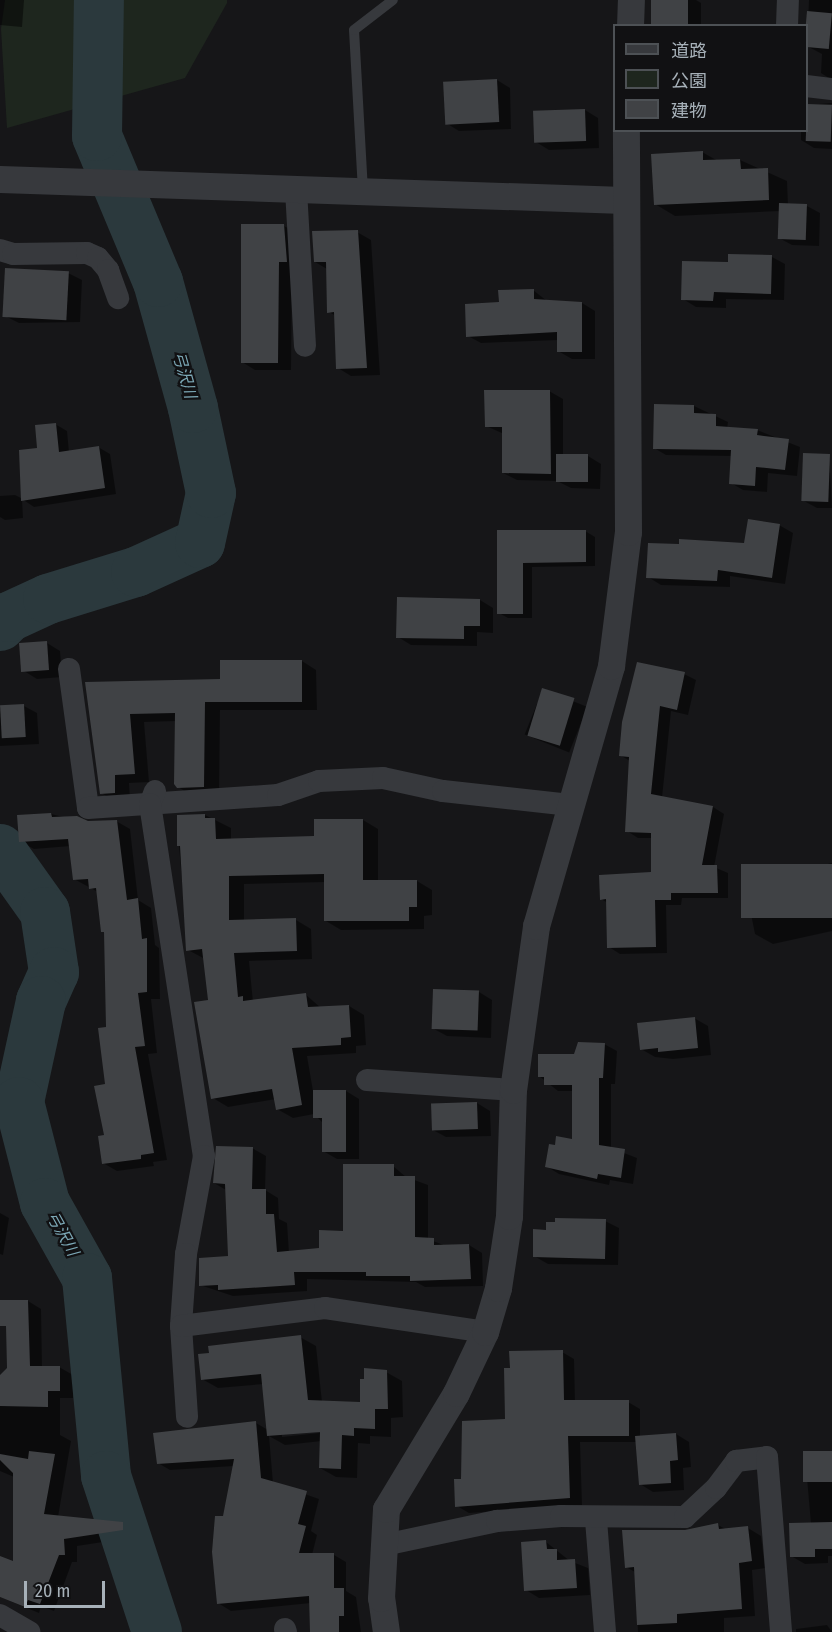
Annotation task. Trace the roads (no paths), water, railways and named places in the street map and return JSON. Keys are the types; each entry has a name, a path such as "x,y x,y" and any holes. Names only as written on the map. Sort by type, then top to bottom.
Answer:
{"street":[{"path":"630,24 631,0"},
{"path":"787,24 788,0"},
{"path":"808,86 832,89"},
{"path":"386,1632 381,1598 386,1509 456,1393 485,1332 498,1288 509,1216 513,1089 536,926 611,666 627,543 624,200 627,132"},
{"path":"0,179 80,180 180,187 624,200"},
{"path":"296,190 305,346"},
{"path":"0,250 13,254 87,253 98,258 108,270 118,298"},
{"path":"69,669 88,808 153,798 278,795 318,781 383,778 443,791 570,805"},
{"path":"153,798 204,1156 186,1254 181,1326 187,1417"},
{"path":"367,1080 513,1089"},
{"path":"181,1326 325,1308 485,1332"},
{"path":"384,1545 498,1521 561,1516 596,1520 685,1517 716,1488 736,1461 766,1457 781,1632"},
{"path":"596,1520 605,1632"},
{"path":"0,1615 29,1632"}],"lane":[{"path":"363,191 354,30 393,0"}],"waterway":[{"name":"弓沢川","path":"0,626 9,617 48,599 136,572 200,543 211,493 193,408 158,282 97,136 99,0"},
{"name":"弓沢川","path":"0,849 45,912 54,972 41,1001 19,1102 45,1203 87,1278 106,1476 157,1632"}]}
